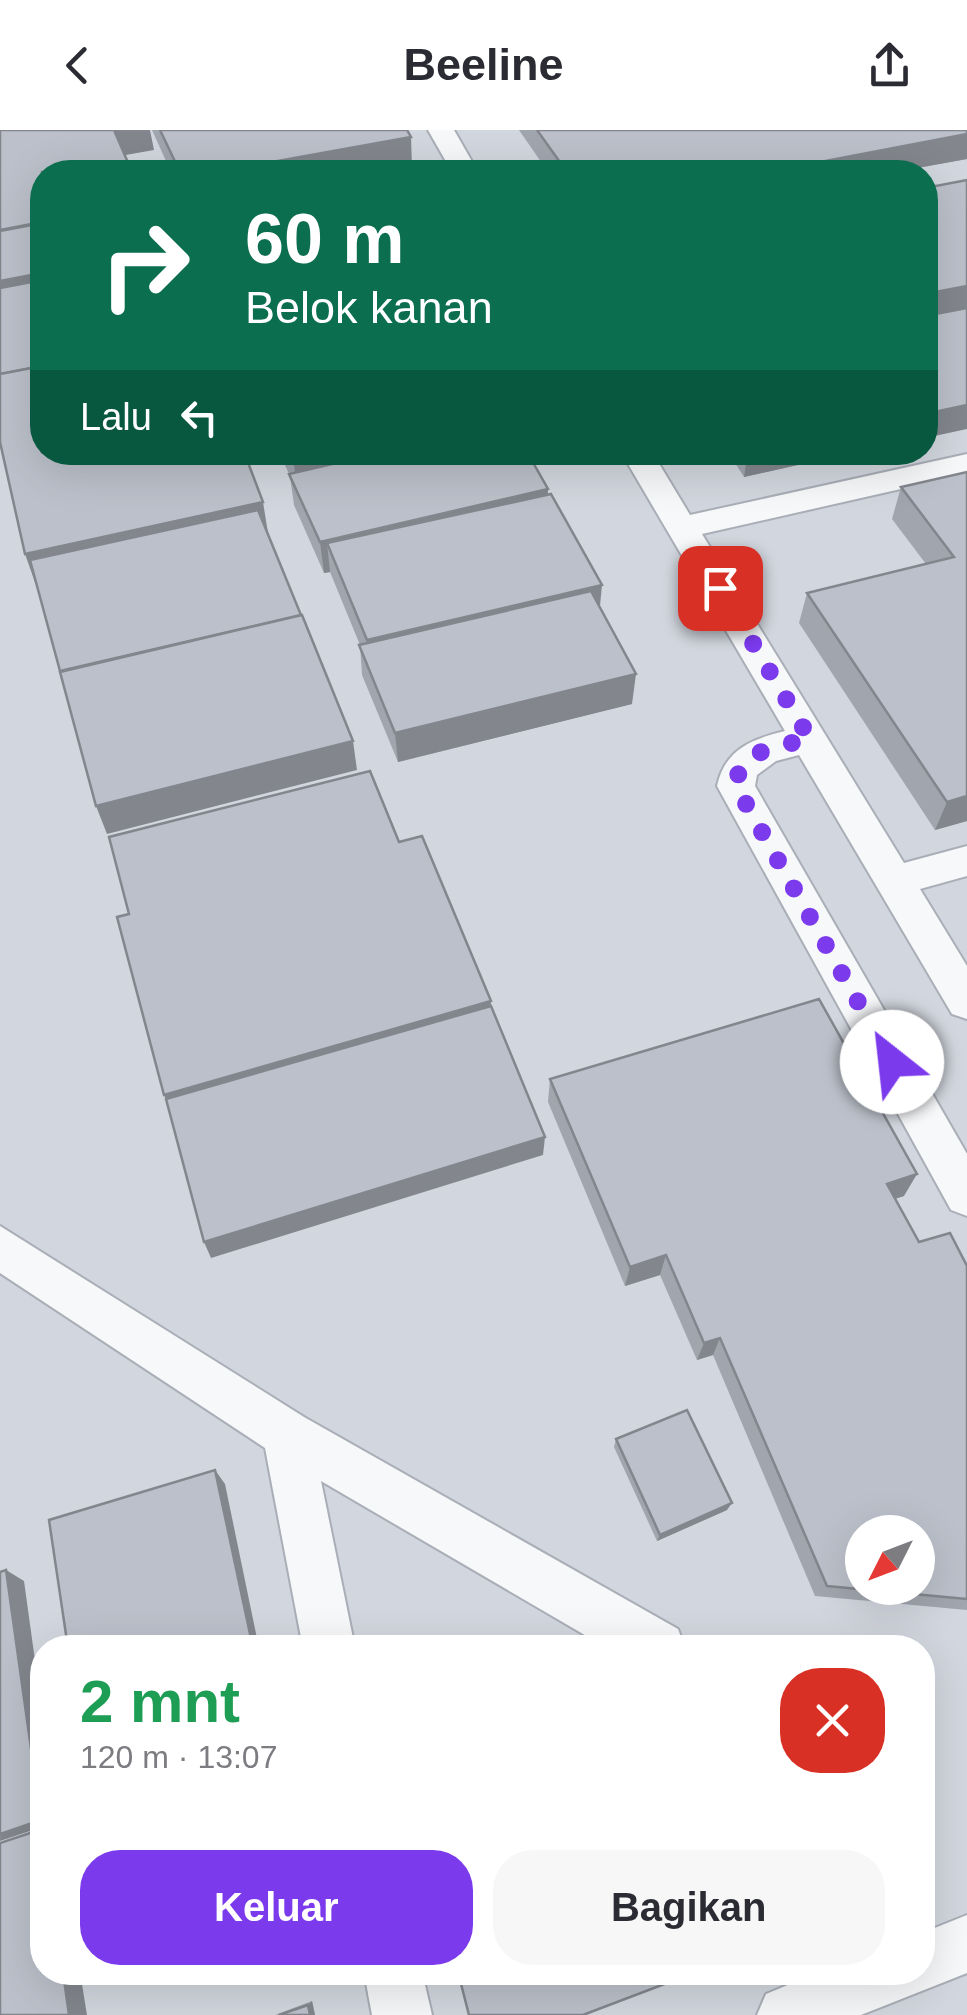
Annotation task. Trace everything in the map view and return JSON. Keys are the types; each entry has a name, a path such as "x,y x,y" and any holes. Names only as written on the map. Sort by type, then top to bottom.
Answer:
{"lane":[{"path":"440,130 457,160"},
{"path":"683,528 967,464"},
{"path":"644,465 967,1002"},
{"path":"810,739 756,753 736,775 736,786 967,1196"},
{"path":"895,881 967,860"},
{"path":"0,1246 287,1434 636,1635"},
{"path":"287,1434 326,1635"},
{"path":"935,1957 967,1944"},
{"path":"396,1985 402,2015"},
{"path":"787,2015 862,1985"}],"shaded area":[{"path":"0,130 967,130 967,2015 0,2015"}],"building":[{"path":"0,130 114,130 127,160 30,160 30,224 0,230"},
{"path":"160,130 407,130 411,137 283,160 174,160"},
{"path":"537,130 967,130 967,134 831,160 558,160"},
{"path":"967,180 967,286 938,292 938,186"},
{"path":"30,225 30,275 0,281 0,231"},
{"path":"30,282 30,368 0,374 0,288"},
{"path":"967,308 967,405 938,411 938,314"},
{"path":"30,368 30,465 249,465 263,502 25,554 0,442 0,374"},
{"path":"328,465 534,465 548,489 320,542 289,474"},
{"path":"967,472 967,796 947,802 807,593 954,557 901,487"},
{"path":"551,494 602,585 367,640 327,543"},
{"path":"258,510 301,615 60,671 30,560"},
{"path":"591,591 636,674 395,733 359,645"},
{"path":"302,615 353,741 96,806 60,672"},
{"path":"370,771 399,842 422,836 491,1001 164,1095 117,917 129,914 109,837"},
{"path":"819,999 917,1174 887,1184 919,1242 950,1233 967,1266 967,1599 935,1596 935,1515 845,1515 845,1588 827,1586 720,1338 704,1343 666,1255 630,1267 550,1079"},
{"path":"491,1006 545,1137 204,1242 166,1099"},
{"path":"687,1410 732,1503 660,1535 616,1439"},
{"path":"215,1470 250,1635 66,1635 49,1520"},
{"path":"6,1570 30,1741 30,1824 0,1834 0,1572"},
{"path":"30,1833 30,1985 65,1985 69,2015 0,2015 0,1843"},
{"path":"461,1985 662,1985 583,2015 469,2015"},
{"path":"308,2005 310,2015 279,2015"}],"route":[{"path":"720,588 810,739 756,753 736,775 736,786 892,1062"}]}
